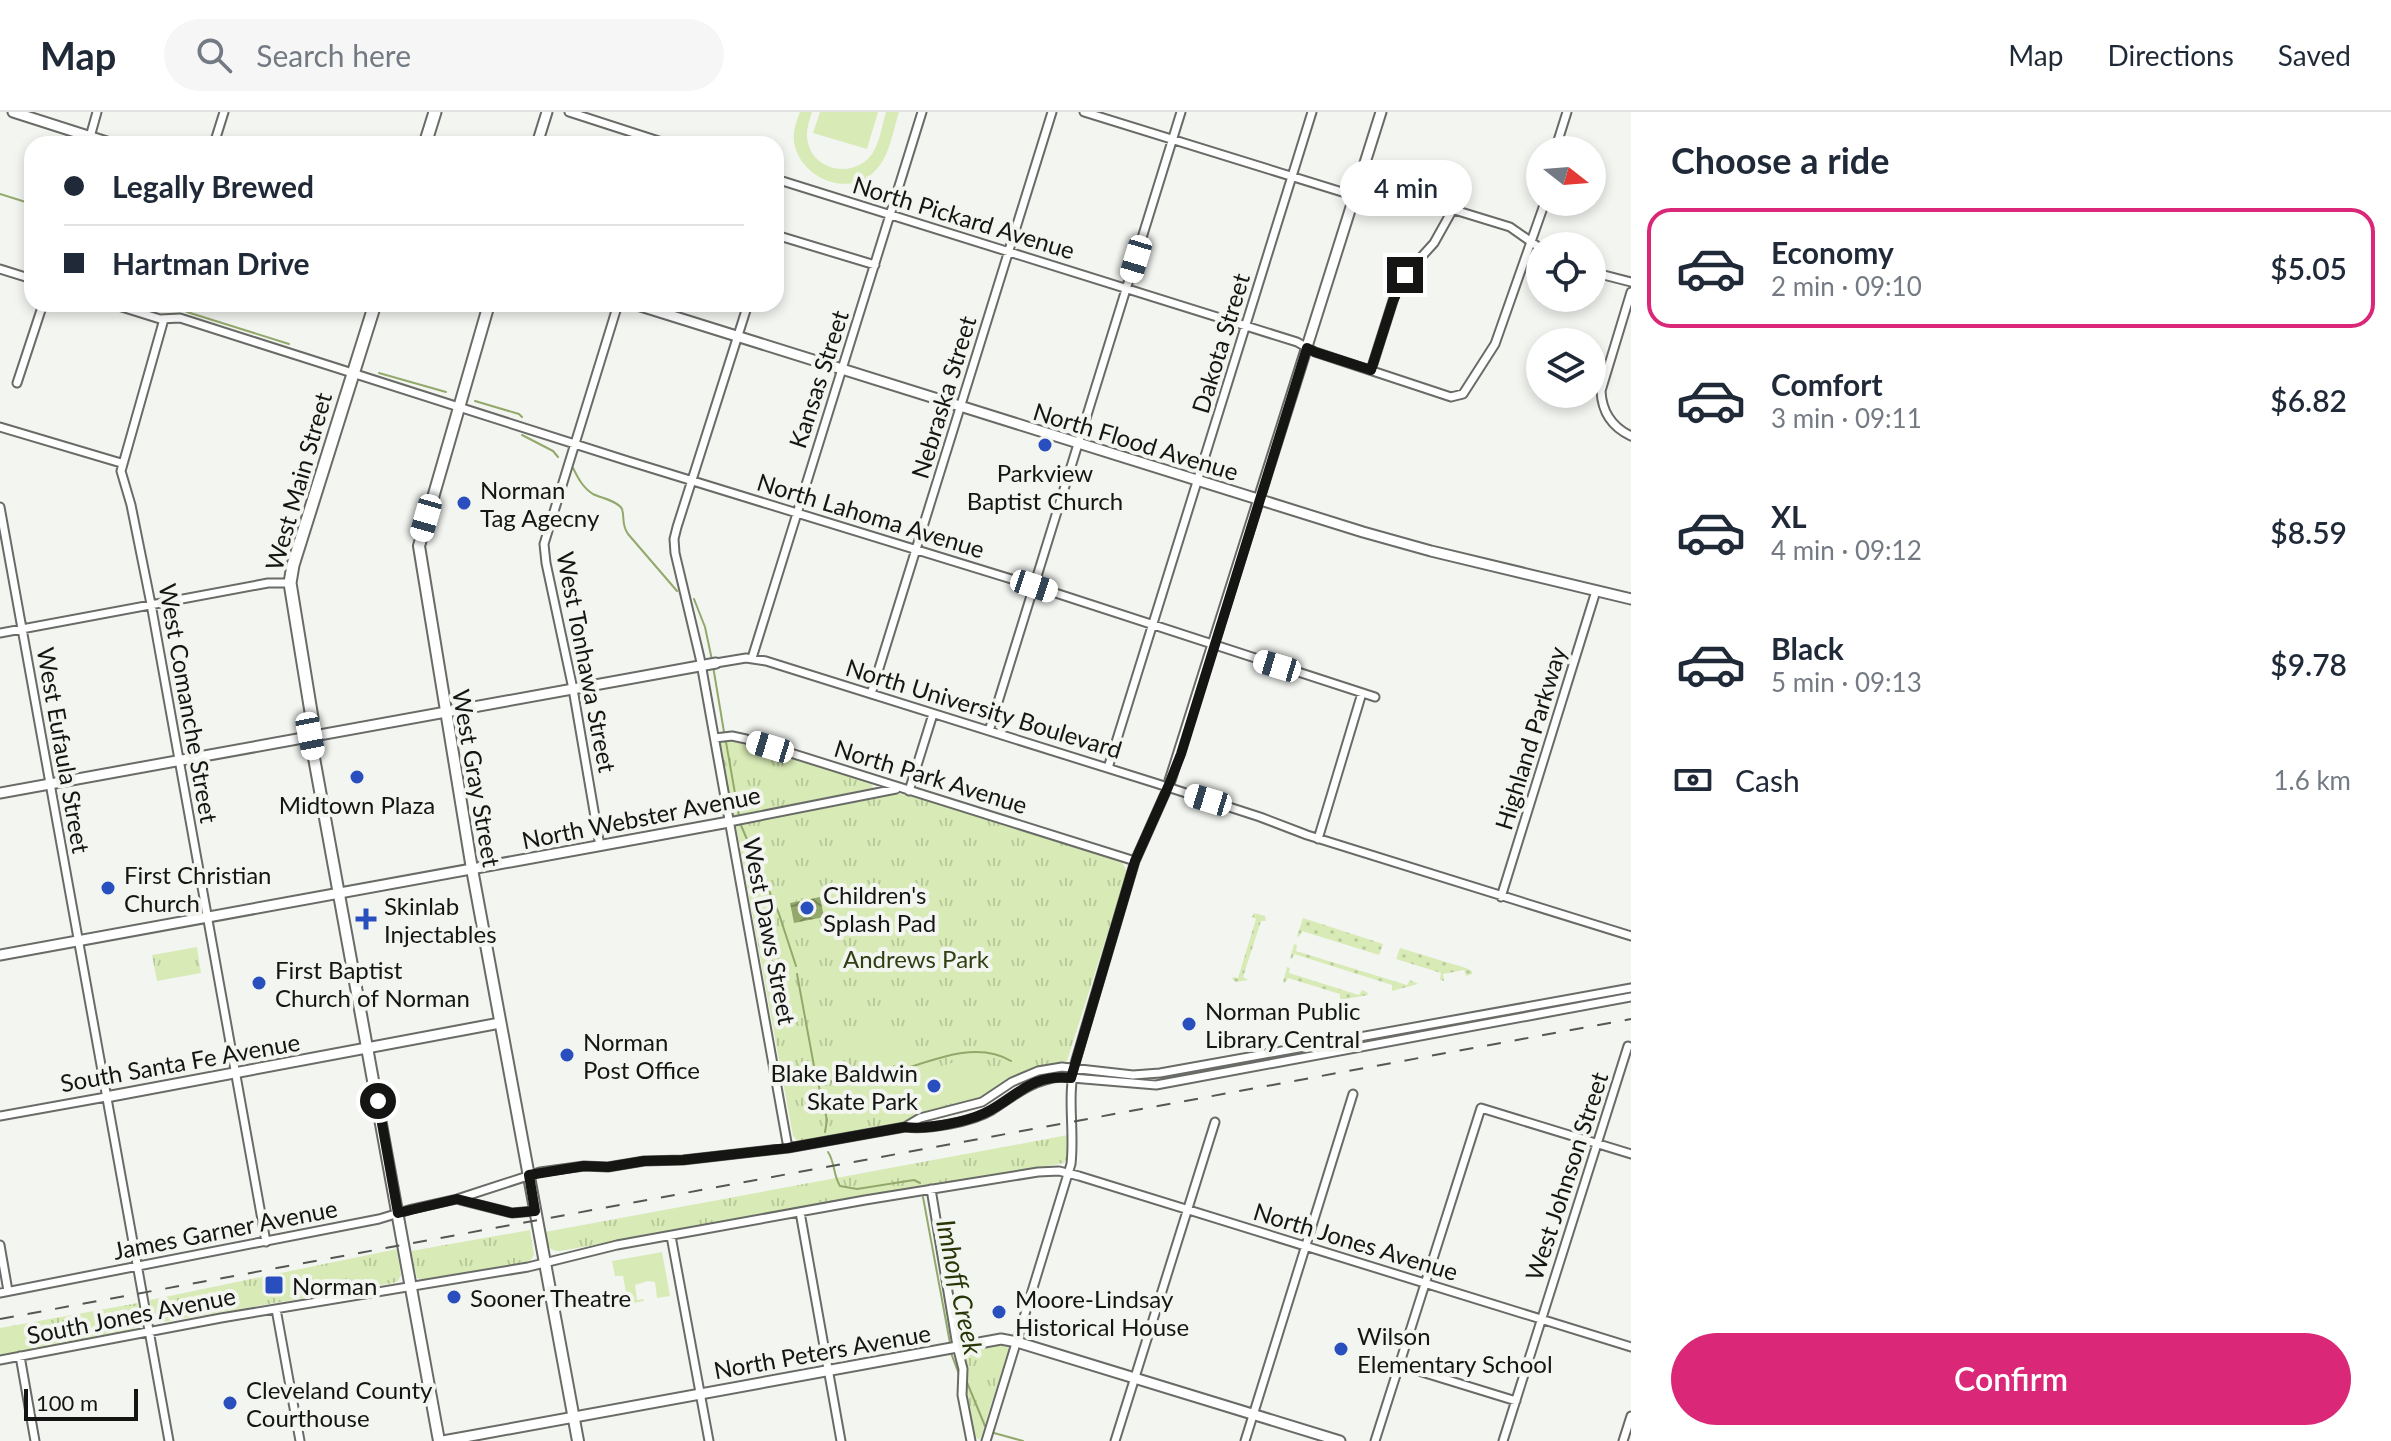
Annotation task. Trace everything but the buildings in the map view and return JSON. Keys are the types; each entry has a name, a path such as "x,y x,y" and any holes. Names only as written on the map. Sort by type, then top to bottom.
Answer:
{"main road":[{"path":"428,136 435,112"},
{"name":"West Main Street","path":"372,312 290,583 312,718 310,736 441,1441"},
{"name":"West Gray Street","path":"487,312 419,546 472,869 578,1441"}],"street":[{"path":"13,112 87,136"},
{"path":"90,136 97,112"},
{"path":"216,136 224,112"},
{"path":"540,136 547,112"},
{"path":"569,112 643,136"},
{"name":"Kansas Street","path":"752,658 922,112"},
{"name":"Nebraska Street","path":"871,694 1052,112"},
{"path":"1084,112 1355,196"},
{"path":"989,731 1181,112"},
{"name":"Dakota Street","path":"1108,768 1312,112"},
{"path":"986,1441 1069,1174 1073,1142 1070,1102 1073,1068 1135,861 1168,787 1215,645 1381,112"},
{"path":"1559,136 1567,112"},
{"path":"1360,181 1510,227 1526,238"},
{"name":"North Pickard Avenue","path":"784,182 1297,342 1315,352 1451,397 1460,396 1466,390 1495,344 1526,259"},
{"path":"1371,370 1397,288 1434,243 1453,209"},
{"path":"784,237 875,265"},
{"path":"0,269 24,276"},
{"path":"1606,276 1631,282"},
{"path":"1631,292 1601,391 1610,421 1631,436"},
{"path":"17,383 40,312"},
{"name":"North Lahoma Avenue","path":"140,312 164,319 180,318 1034,586 1375,697"},
{"name":"West Tonhawa Street","path":"600,846 544,544 615,312"},
{"name":"North Flood Avenue","path":"659,312 1411,546 1631,599"},
{"name":"West Daws Street","path":"745,312 677,527 675,547 709,665 715,738 788,1148"},
{"name":"West Comanche Street","path":"164,319 121,463 121,478 131,505 151,604 266,1242"},
{"path":"0,427 121,463"},
{"name":"West Eufaula Street","path":"0,507 169,1441"},
{"path":"0,633 268,583 290,583"},
{"name":"Highland Parkway","path":"1501,897 1596,591"},
{"name":"North University Boulevard","path":"0,793 752,658 1108,768 1318,839 1631,936"},
{"path":"1318,839 1362,693"},
{"path":"906,790 933,714"},
{"name":"North Park Avenue","path":"715,738 732,736 746,739 1135,861"},
{"name":"North Webster Avenue","path":"0,955 729,822 883,790 906,790"},
{"name":"James Garner Avenue","path":"905,1127 920,1118 982,1102 1012,1082 1038,1071 1062,1067 1133,1075 1160,1073 1631,988"},
{"name":"James Garner Avenue","path":"4,1292 379,1219 457,1199 529,1175 584,1166 608,1167 788,1148 975,1117 995,1108 1020,1089 1049,1078 1156,1085 1631,997"},
{"name":"South Santa Fe Avenue","path":"0,1116 500,1023"},
{"name":"West Johnson Street","path":"1503,1441 1628,1046"},
{"path":"1245,1441 1353,1094"},
{"path":"1375,1441 1481,1108 1631,1154"},
{"path":"1115,1441 1215,1122"},
{"name":"North Jones Avenue","path":"800,1212 1059,1171 1631,1347"},
{"path":"931,1189 952,1348 963,1369 962,1387 971,1441"},
{"name":"James Garner Avenue","path":"457,1199 512,1213 535,1211"},
{"path":"800,1212 841,1441"},
{"name":"South Jones Avenue","path":"0,1360 543,1263 617,1245 800,1212"},
{"path":"671,1236 709,1441"},
{"path":"0,1245 4,1292"},
{"path":"276,1309 300,1441"},
{"name":"North Peters Avenue","path":"441,1441 1001,1339 1340,1441"},
{"path":"20,1356 35,1441"},
{"path":"1399,1365 1516,1401"},
{"path":"1623,1441 1631,1416"}],"green space":[{"path":"800,112 812,112 807,135 812,153 827,166 846,169 865,162 872,154 886,112 899,112 881,164 865,179 840,184 816,175 798,155 794,134"},
{"path":"820,112 878,112 867,149 813,133"},
{"path":"729,740 871,782 873,788 733,816 720,743"},
{"name":"Andrews Park","path":"892,793 909,795 1122,862 1127,872 1067,1061 1052,1065 978,1101 904,1123 797,1140 793,1136 736,826"},
{"path":"1254,913 1265,916 1266,921 1261,921 1243,977 1248,980 1236,982 1232,979 1238,978 1256,919 1252,917"},
{"path":"1303,918 1383,944 1379,955 1302,931 1299,937"},
{"path":"1294,944 1297,945 1296,951 1407,985 1410,980 1418,984 1392,991 1392,985 1294,954 1290,959"},
{"path":"197,947 201,973 157,981 152,955"},
{"path":"1400,948 1466,968 1472,974 1466,976 1464,970 1443,974 1444,981 1440,980 1441,973 1396,959"},
{"path":"1287,967 1290,968 1289,973 1359,995 1362,990 1368,995 1340,1000 1340,994 1288,978 1285,983"},
{"path":"900,1025 912,1058 876,1072 864,1038"},
{"name":"Blake Baldwin Skate Park","path":"972,1057 1001,1074 996,1084 980,1096 893,1118 873,1112 867,1088"},
{"path":"1068,1135 1064,1163 560,1251 550,1248 546,1240 545,1232"},
{"path":"530,1230 534,1255 530,1261 425,1281 417,1278 411,1251"},
{"path":"397,1249 401,1275 393,1283 163,1322 155,1320 151,1312 150,1300"},
{"path":"662,1252 670,1296 657,1298 655,1282 648,1281 635,1285 637,1300 644,1301 628,1304 623,1276 615,1276 612,1261"},
{"path":"138,1303 141,1320 131,1330 0,1357 0,1328"},
{"path":"1000,1344 1009,1348 980,1440 974,1436 965,1384 968,1373 964,1352"}],"water":[{"name":"Children's Splash Pad","path":"820,897 824,917 794,923 790,903"}],"waterway":[{"name":"Imhoff Creek","path":"0,194 24,202"},
{"name":"Imhoff Creek","path":"187,312 289,344"},
{"name":"Imhoff Creek","path":"379,373 446,392"},
{"name":"Imhoff Creek","path":"475,401 522,417"},
{"name":"Imhoff Creek","path":"522,435 553,451 558,457"},
{"name":"Imhoff Creek","path":"573,468 589,492 620,506 628,534 677,591"},
{"name":"Imhoff Creek","path":"694,599 705,627 712,660"},
{"name":"Imhoff Creek","path":"713,666 724,732"},
{"name":"Imhoff Creek","path":"726,742 739,816"},
{"name":"Imhoff Creek","path":"740,823 779,914 796,966"},
{"name":"Imhoff Creek","path":"797,974 827,1120 825,1132"},
{"path":"816,1076 837,1083 861,1081 964,1053 988,1053 1011,1061"},
{"name":"Imhoff Creek","path":"828,1152 840,1186 857,1189 914,1180 920,1183"},
{"name":"Imhoff Creek","path":"923,1197 950,1343"},
{"name":"Imhoff Creek","path":"951,1353 960,1377"},
{"name":"Imhoff Creek","path":"966,1380 985,1426"},
{"name":"Imhoff Creek","path":"994,1433 1023,1441"}],"railway":[{"path":"0,1319 1631,1019"}],"place":[{"name":"Parkview Baptist Church","path":"1045,445"},
{"name":"Norman Tag Agecny","path":"464,503"},
{"name":"Midtown Plaza","path":"357,777"},
{"name":"First Christian Church","path":"108,888"},
{"name":"Children's Splash Pad","path":"807,908"},
{"name":"Skinlab Injectables","path":"366,919"},
{"name":"First Baptist Church of Norman","path":"259,983"},
{"name":"Norman Public Library Central","path":"1189,1024"},
{"name":"Norman Post Office","path":"567,1055"},
{"name":"Blake Baldwin Skate Park","path":"934,1086"},
{"name":"Norman","path":"274,1285"},
{"name":"Sooner Theatre","path":"454,1297"},
{"name":"Moore-Lindsay Historical House","path":"999,1312"},
{"name":"Wilson Elementary School","path":"1341,1349"},
{"name":"Cleveland County Courthouse","path":"230,1403"}],"route":[{"path":"378,1101 398,1213 457,1199 519,1214 535,1211 529,1175 540,1172 788,1148 964,1120 986,1113 1035,1082 1049,1078 1071,1078 1121,904 1135,861 1181,754 1307,348 1371,370 1397,288 1405,275"}]}
